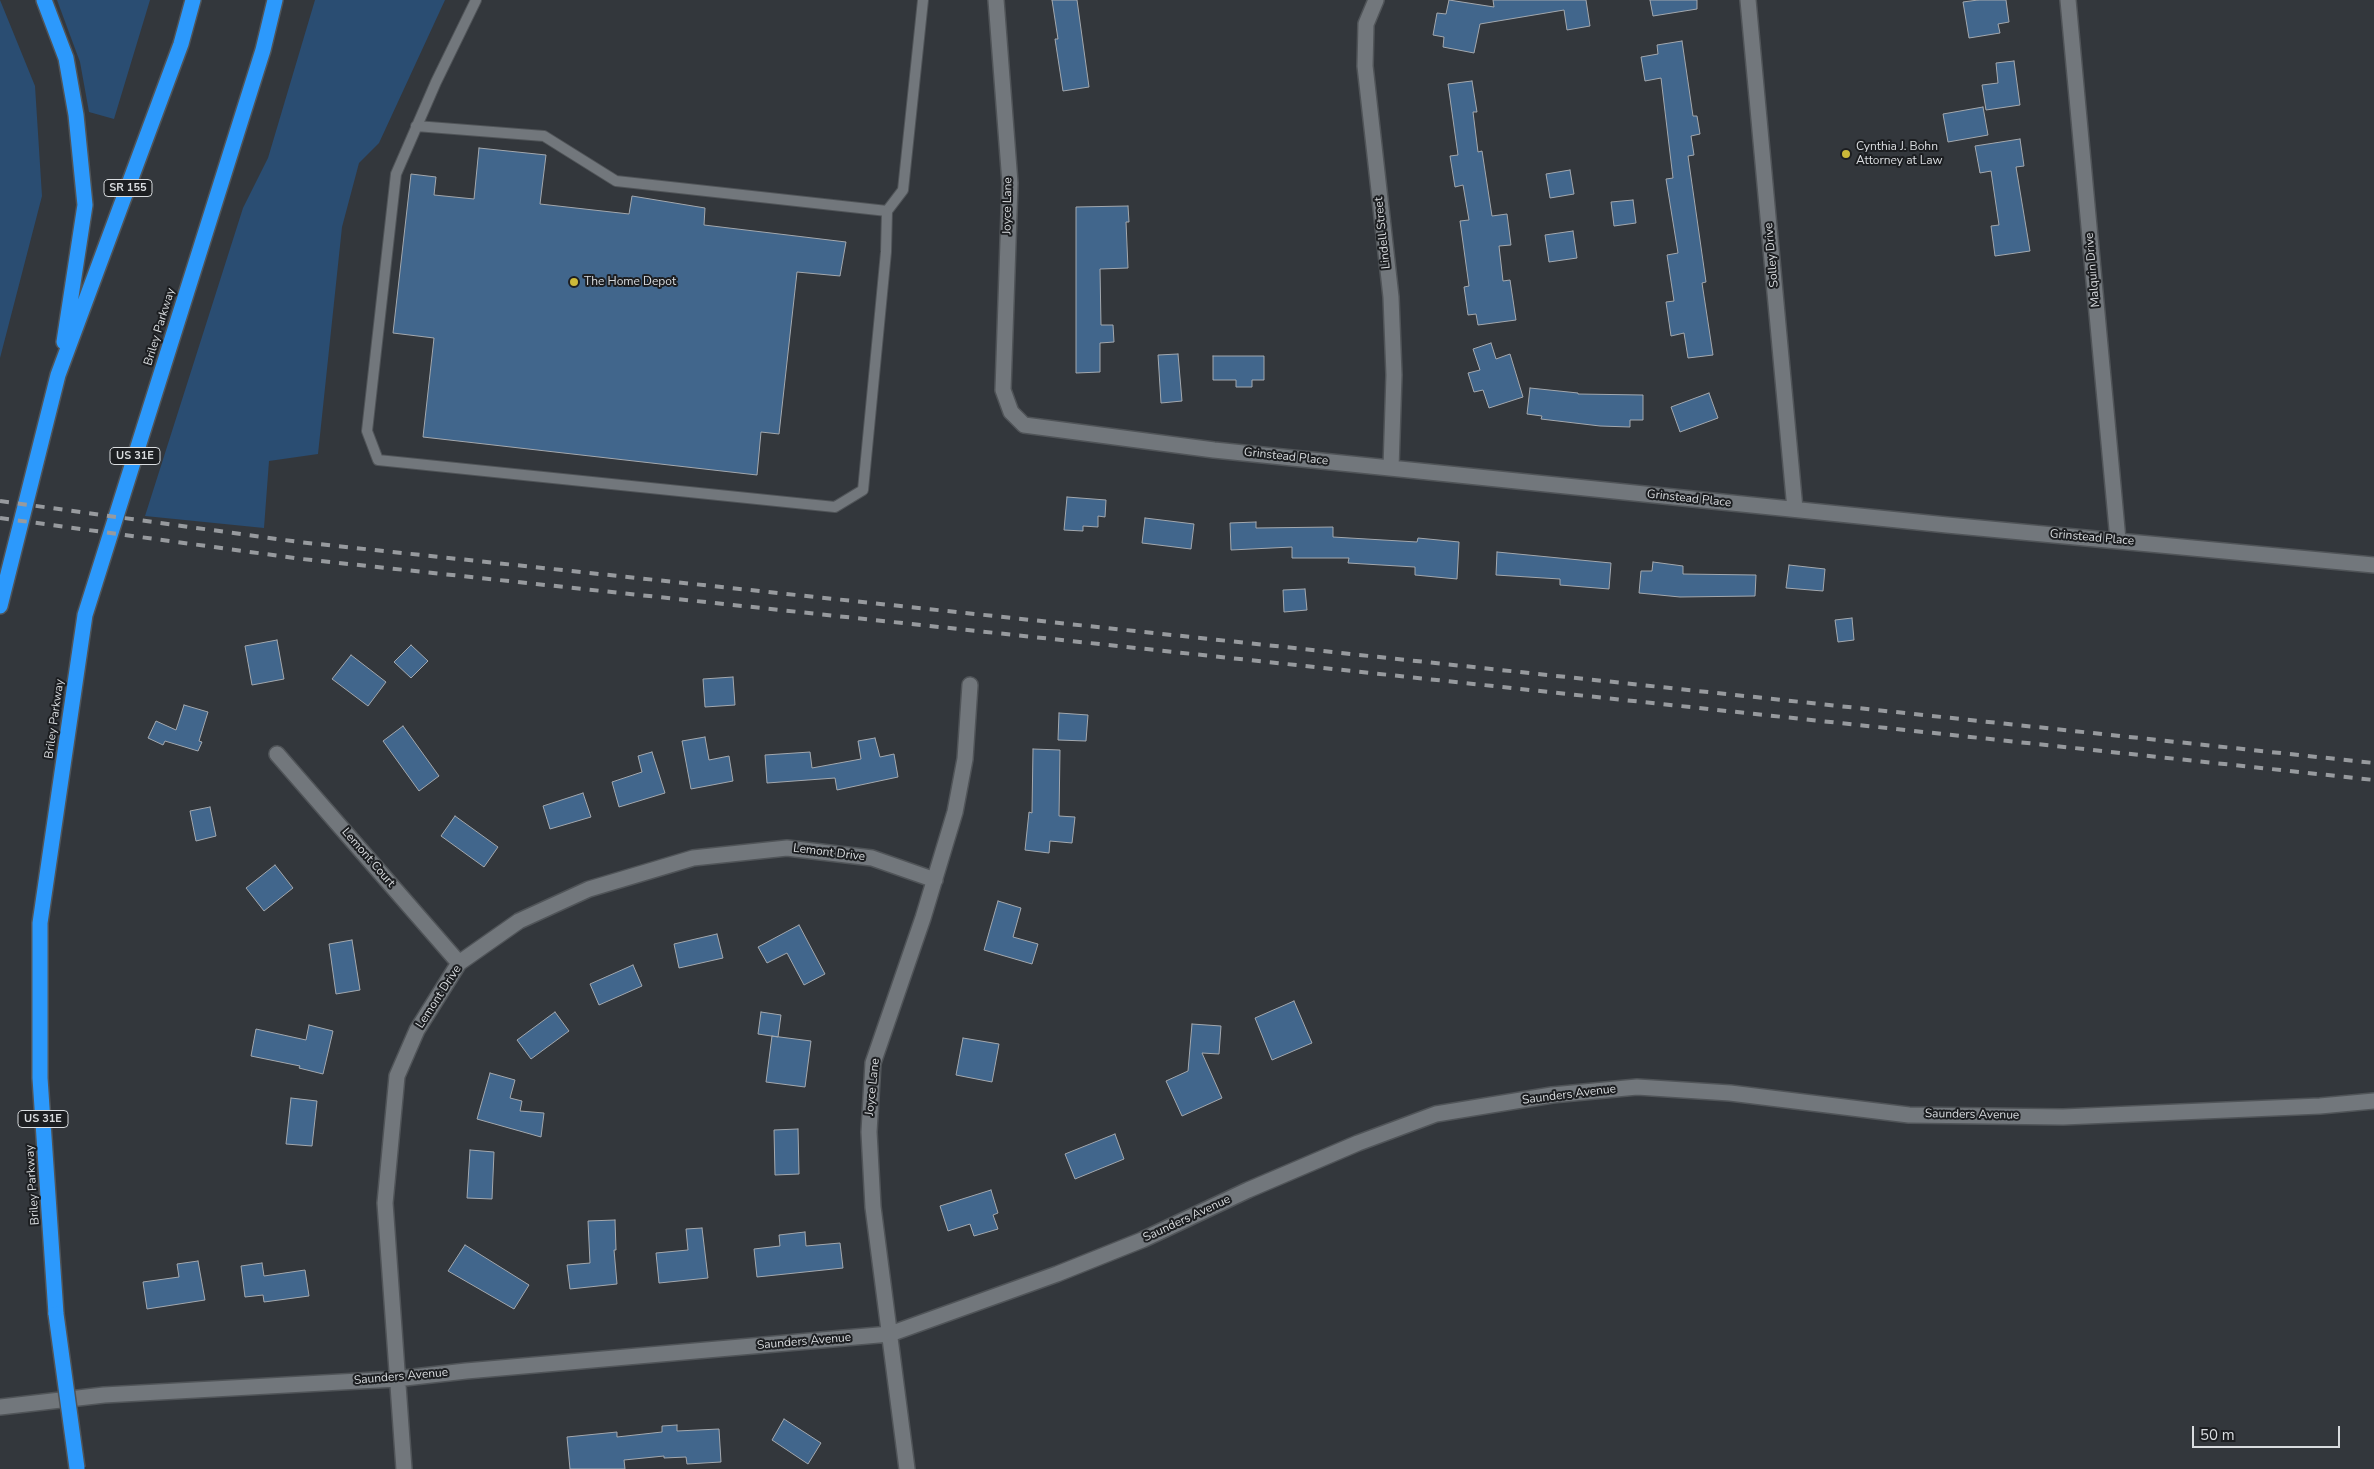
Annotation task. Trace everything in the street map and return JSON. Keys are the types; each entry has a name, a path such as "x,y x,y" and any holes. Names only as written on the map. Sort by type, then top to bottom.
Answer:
{"highway":[{"path":"0,606 58,375 85,205 76,115 66,58 44,0"},
{"name":"SR 155","path":"58,375 181,44 193,0"},
{"name":"Briley Parkway","path":"77,1469 56,1314 40,1078 40,923 86,615 263,50 275,0"}],"street":[{"name":"Joyce Lane","path":"996,0 1010,183 1003,390 1011,412"},
{"name":"Lindell Street","path":"1376,0 1366,24 1365,66 1391,297 1394,375 1391,468"},
{"name":"Solley Drive","path":"1748,0 1795,510"},
{"name":"Malquin Drive","path":"2068,0 2118,540"},
{"name":"Grinstead Place","path":"1011,412 1024,425 1214,450 1795,510 2374,565"},
{"name":"Joyce Lane","path":"907,1469 873,1207 870,1132 873,1063 935,880 955,812 964,759 970,685"},
{"name":"Lemont Court","path":"277,754 460,963"},
{"name":"Lemont Drive","path":"404,1469 396,1380 385,1203 397,1076 417,1030 460,963 518,922 589,889 693,858 787,848 872,858 935,880"},
{"name":"Saunders Avenue","path":"0,1407 104,1395 396,1380 466,1371 890,1334 1057,1274 1133,1244 1265,1182 1358,1143 1436,1114 1552,1095 1637,1087 1730,1093 1909,1115 2044,1116 2320,1106 2374,1101"}],"lane":[{"path":"476,0 416,126 396,174 367,431 378,460 835,507 863,490 886,252 888,211 904,190 923,0"},
{"path":"416,126 544,136 616,181 888,211"}],"shaded area":[{"path":"0,0 35,86 42,196 0,358"},
{"path":"57,0 150,0 114,119 89,112 80,62"},
{"path":"315,0 445,0 379,143 359,163 342,227 318,454 269,461 264,528 145,516 243,208 268,158"}],"building":[{"path":"1052,0 1077,0 1089,87 1063,91 1055,39 1058,39"},
{"path":"1449,0 1494,7 1493,0 1586,0 1590,26 1567,30 1564,10 1480,24 1474,53 1443,47 1444,37 1433,35 1437,13 1446,14"},
{"path":"1650,0 1697,0 1697,9 1653,16"},
{"path":"2006,0 2009,22 1998,24 2000,33 1969,38 1963,2"},
{"path":"1682,41 1693,116 1697,116 1700,134 1691,136 1694,155 1688,156 1706,282 1702,283 1713,355 1688,358 1684,333 1671,336 1666,302 1674,301 1667,255 1678,253 1666,179 1673,178 1661,78 1645,81 1641,57 1658,54 1657,45"},
{"path":"2014,61 2020,105 1986,110 1982,85 1998,83 1996,63"},
{"path":"1472,81 1477,112 1473,112 1478,152 1482,151 1492,216 1507,214 1511,245 1499,246 1503,281 1510,280 1516,320 1478,325 1476,314 1468,315 1464,287 1469,286 1460,221 1469,220 1463,185 1455,187 1450,156 1458,155 1448,84"},
{"path":"1983,107 1988,135 1948,142 1943,114"},
{"path":"2020,139 2024,166 2016,167 2030,251 1995,256 1991,226 1999,225 1991,171 1980,173 1975,146"},
{"name":"The Home Depot","path":"479,148 546,155 540,204 629,214 632,196 705,208 704,225 846,242 840,276 797,272 779,434 761,432 757,475 423,437 434,338 393,333 411,174 436,177 434,195 474,199"},
{"path":"1570,170 1574,194 1550,198 1546,174"},
{"path":"1633,200 1636,223 1614,226 1611,202"},
{"path":"1128,206 1129,222 1126,222 1128,268 1100,269 1101,325 1113,325 1114,342 1100,343 1100,372 1076,373 1076,207"},
{"path":"1573,231 1577,258 1549,262 1545,235"},
{"path":"1491,343 1496,359 1510,354 1523,397 1489,408 1483,390 1474,392 1468,373 1480,370 1473,349"},
{"path":"1178,354 1182,401 1161,403 1158,355"},
{"path":"1213,356 1264,356 1264,380 1252,380 1252,387 1236,387 1236,380 1213,380"},
{"path":"1530,388 1578,394 1643,395 1643,420 1630,420 1630,427 1600,426 1541,419 1542,416 1527,414"},
{"path":"1709,393 1718,418 1680,432 1671,407"},
{"path":"1067,497 1106,500 1105,517 1098,516 1098,527 1083,526 1083,531 1064,530"},
{"path":"1145,518 1194,524 1191,549 1142,543"},
{"path":"1256,522 1256,528 1333,527 1333,537 1417,542 1418,538 1459,542 1457,579 1415,575 1415,567 1348,563 1349,558 1292,558 1292,547 1231,550 1230,523"},
{"path":"1497,552 1611,563 1609,589 1560,585 1560,579 1496,575"},
{"path":"1653,562 1683,566 1683,574 1756,575 1755,596 1680,597 1639,593 1641,571 1652,571"},
{"path":"1789,565 1825,569 1823,591 1786,588"},
{"path":"1305,589 1307,610 1284,612 1283,590"},
{"path":"1852,618 1854,640 1838,642 1835,620"},
{"path":"277,640 284,679 252,685 245,646"},
{"path":"411,645 428,661 411,678 394,662"},
{"path":"351,655 386,682 368,706 332,679"},
{"path":"733,677 735,705 705,707 703,679"},
{"path":"184,705 208,712 199,741 202,742 198,751 165,741 163,745 148,738 156,721 176,730"},
{"path":"1059,713 1088,715 1086,741 1058,740"},
{"path":"403,726 439,776 419,791 383,741"},
{"path":"705,737 709,760 729,756 733,781 691,789 682,741"},
{"path":"875,738 880,757 894,754 898,777 837,790 835,778 767,783 765,755 810,752 812,768 861,759 858,741"},
{"path":"1033,749 1060,750 1059,816 1075,817 1072,843 1050,841 1049,853 1025,850 1029,812 1032,813"},
{"path":"652,752 665,793 619,807 612,782 642,772 638,756"},
{"path":"583,793 591,817 550,829 543,806"},
{"path":"210,807 216,836 196,841 190,811"},
{"path":"455,816 498,847 484,867 441,836"},
{"path":"275,865 293,888 264,911 246,888"},
{"path":"998,901 1021,908 1013,937 1038,944 1032,964 984,950"},
{"path":"799,925 825,974 804,985 787,953 767,963 758,947"},
{"path":"717,934 723,958 679,968 674,944"},
{"path":"352,940 360,990 336,994 329,944"},
{"path":"633,965 642,986 599,1005 590,984"},
{"path":"1294,1001 1312,1043 1272,1060 1255,1018"},
{"path":"555,1012 569,1031 531,1059 517,1040"},
{"path":"761,1012 781,1015 778,1037 758,1034"},
{"path":"1192,1024 1221,1026 1219,1054 1202,1053 1222,1098 1182,1116 1166,1081 1188,1071"},
{"path":"309,1025 333,1031 323,1074 299,1068 300,1066 251,1056 256,1029 306,1040"},
{"path":"772,1036 811,1041 805,1087 766,1082"},
{"path":"963,1038 999,1044 992,1082 956,1075"},
{"path":"490,1073 515,1080 510,1098 522,1101 520,1111 544,1113 541,1137 477,1119"},
{"path":"291,1098 317,1101 312,1146 286,1144"},
{"path":"798,1129 799,1174 775,1175 774,1130"},
{"path":"1115,1134 1124,1159 1075,1179 1065,1154"},
{"path":"470,1150 494,1152 492,1199 467,1198"},
{"path":"991,1190 998,1213 993,1215 998,1229 974,1236 970,1224 948,1231 940,1206"},
{"path":"615,1220 616,1250 614,1250 617,1284 570,1289 567,1265 590,1263 588,1221"},
{"path":"702,1228 708,1278 659,1283 656,1253 688,1250 686,1229"},
{"path":"805,1232 806,1246 840,1243 843,1268 757,1277 754,1249 780,1246 779,1235"},
{"path":"465,1245 529,1285 514,1309 448,1271"},
{"path":"198,1261 205,1300 147,1309 143,1282 179,1277 177,1264"},
{"path":"262,1263 264,1276 305,1270 309,1296 264,1302 263,1295 245,1297 241,1266"},
{"path":"784,1419 821,1443 808,1464 772,1440"},
{"path":"677,1425 677,1431 719,1429 721,1462 687,1464 686,1457 664,1458 664,1456 624,1460 625,1469 570,1469 567,1437 617,1432 617,1437 662,1432 662,1426"}],"railway":[{"path":"0,501 299,542 2374,763"},
{"path":"0,518 302,559 2374,780"}],"place":[{"name":"Cynthia J. Bohn Attorney at Law","path":"1846,154"},
{"name":"The Home Depot","path":"574,282"}]}
